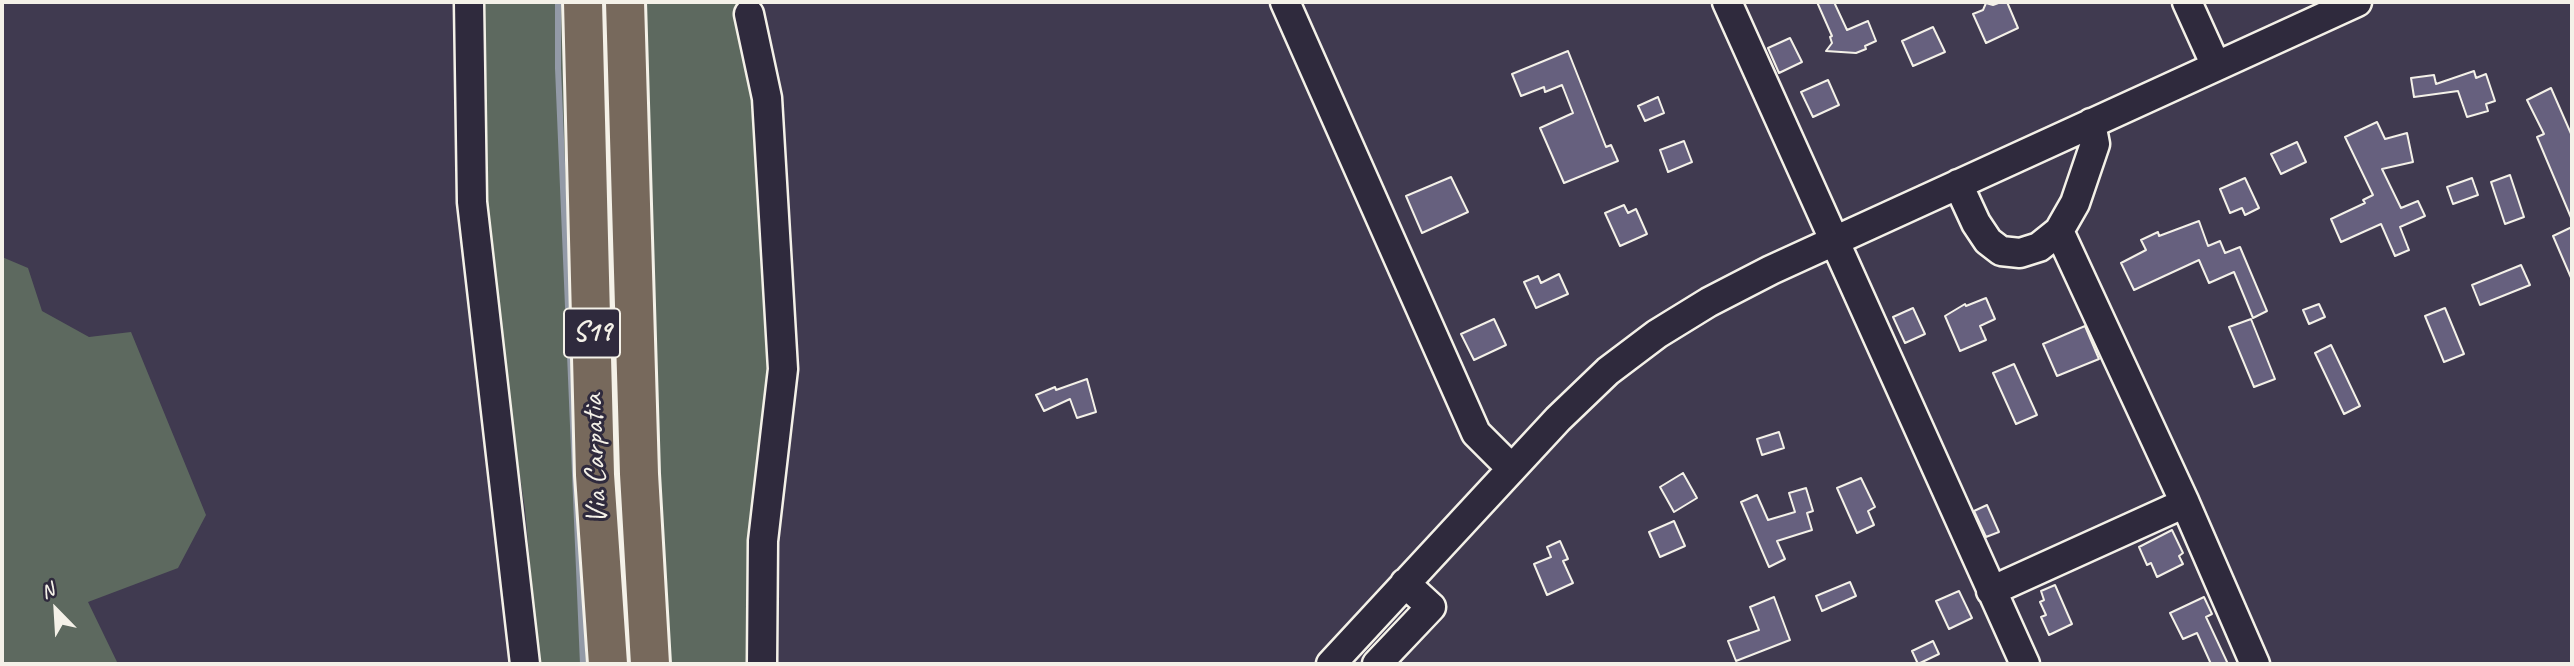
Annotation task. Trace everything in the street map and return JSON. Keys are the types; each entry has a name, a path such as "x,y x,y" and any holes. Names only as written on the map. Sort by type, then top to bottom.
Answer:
{"highway":[{"name":"Via Carpatia","path":"583,2 595,475 608,664"},
{"name":"Via Carpatia","path":"625,2 639,474 650,664"}],"street":[{"path":"469,2 472,202 525,664"},
{"path":"1285,2 1476,433 1511,468"},
{"path":"1727,2 2025,664"},
{"path":"2187,2 2216,66"},
{"path":"1331,664 1558,419 1608,371 1657,334 1709,302 1835,240 2357,2"},
{"path":"749,14 767,98 783,369 763,541 762,664"},
{"path":"1958,184 1976,223 1988,241 2001,251 2021,253 2039,247 2059,231 2076,202 2095,144 2091,123"},
{"path":"2059,231 2185,503 2255,664"},
{"path":"1991,591 2185,503"},
{"path":"1377,664 1431,607 1405,583"}],"shaded area":[{"path":"475,2 566,2 575,514 587,664 539,664 525,509 499,336 483,194"},
{"path":"600,2 607,2 634,664 623,664 610,476"},
{"path":"644,2 739,2 747,22 776,373 752,664 668,664 661,573"},
{"path":"2,257 28,268 42,311 89,337 131,332 206,515 178,568 88,602 118,664 2,664"}],"building":[{"path":"1817,2 1834,2 1847,30 1868,21 1876,41 1856,53 1826,51 1832,43 1832,36"},
{"path":"2007,2 2018,28 1986,43 1973,14 1983,10 1986,3 1993,5"},
{"path":"1933,27 1945,52 1913,66 1902,41"},
{"path":"1790,38 1802,62 1779,73 1768,48"},
{"path":"1568,51 1606,147 1611,145 1618,161 1564,183 1540,128 1573,113 1562,85 1545,92 1544,87 1521,96 1512,74"},
{"path":"2474,71 2476,78 2486,74 2495,101 2486,104 2488,111 2467,117 2458,91 2414,97 2411,78 2434,75 2436,84"},
{"path":"1828,80 1839,105 1813,117 1801,92"},
{"path":"2551,88 2572,136 2572,220 2537,137 2544,134 2527,100"},
{"path":"1658,97 1664,113 1645,121 1638,106"},
{"path":"2377,122 2385,139 2407,133 2413,162 2382,169 2401,208 2418,201 2425,216 2400,227 2409,250 2395,256 2381,224 2341,242 2331,219 2365,203 2363,200 2373,195 2345,137"},
{"path":"1684,141 1692,162 1668,172 1660,150"},
{"path":"2297,142 2306,162 2281,174 2271,154"},
{"path":"2510,175 2524,217 2505,224 2491,182"},
{"path":"1451,177 1468,212 1422,233 1406,196"},
{"path":"2245,178 2259,208 2245,215 2242,208 2230,213 2220,189"},
{"path":"2472,178 2478,195 2453,204 2447,187"},
{"path":"1624,205 1628,213 1636,209 1647,234 1620,246 1605,213"},
{"path":"2199,221 2208,246 2220,241 2225,253 2240,247 2267,311 2253,318 2234,272 2209,283 2199,260 2134,290 2121,263 2146,250 2141,240 2158,232 2159,236"},
{"path":"2572,227 2572,280 2553,236"},
{"path":"2521,265 2530,285 2480,305 2472,285"},
{"path":"1559,274 1568,294 1536,308 1524,282 1538,276 1541,283"},
{"path":"1986,298 1995,319 1980,326 1986,340 1960,351 1945,316 1965,304 1966,306"},
{"path":"2319,304 2325,317 2309,324 2303,310"},
{"path":"1913,308 1925,334 1905,343 1893,317"},
{"path":"2445,308 2464,354 2444,362 2425,316"},
{"path":"1494,319 1506,345 1474,360 1461,334"},
{"path":"2251,319 2275,379 2254,387 2229,327"},
{"path":"2085,326 2099,359 2057,376 2043,344"},
{"path":"2331,345 2360,406 2344,414 2315,353"},
{"path":"2014,364 2037,415 2016,424 1993,373"},
{"path":"1087,379 1096,412 1077,418 1070,399 1044,411 1036,395"},
{"path":"1779,432 1784,448 1762,455 1757,439"},
{"path":"1683,473 1697,498 1674,512 1660,487"},
{"path":"1861,478 1875,507 1868,511 1874,525 1857,533 1837,488"},
{"path":"1806,488 1813,511 1807,513 1812,530 1777,541 1785,559 1769,567 1741,502 1757,495 1768,520 1795,512 1789,493"},
{"path":"1987,505 1999,532 1986,537 1974,511"},
{"path":"1674,521 1685,546 1660,557 1649,532"},
{"path":"2172,530 2183,553 2179,556 2183,564 2157,577 2151,563 2147,565 2139,547"},
{"path":"1560,541 1568,559 1563,561 1573,583 1547,595 1534,564 1551,557 1547,547"},
{"path":"1850,582 1856,596 1822,611 1816,596"},
{"path":"2055,585 2072,624 2049,635 2041,617 2046,615 2040,602 2044,600 2041,591"},
{"path":"1959,591 1972,618 1949,629 1936,601"},
{"path":"1774,597 1790,640 1736,661 1728,641 1759,630 1750,607"},
{"path":"2204,597 2212,614 2206,617 2228,664 2211,664 2197,633 2183,639 2170,613"},
{"path":"1933,641 1939,654 1918,664 1912,651"}],"waterway":[{"path":"558,2 558,68 583,664"}]}
